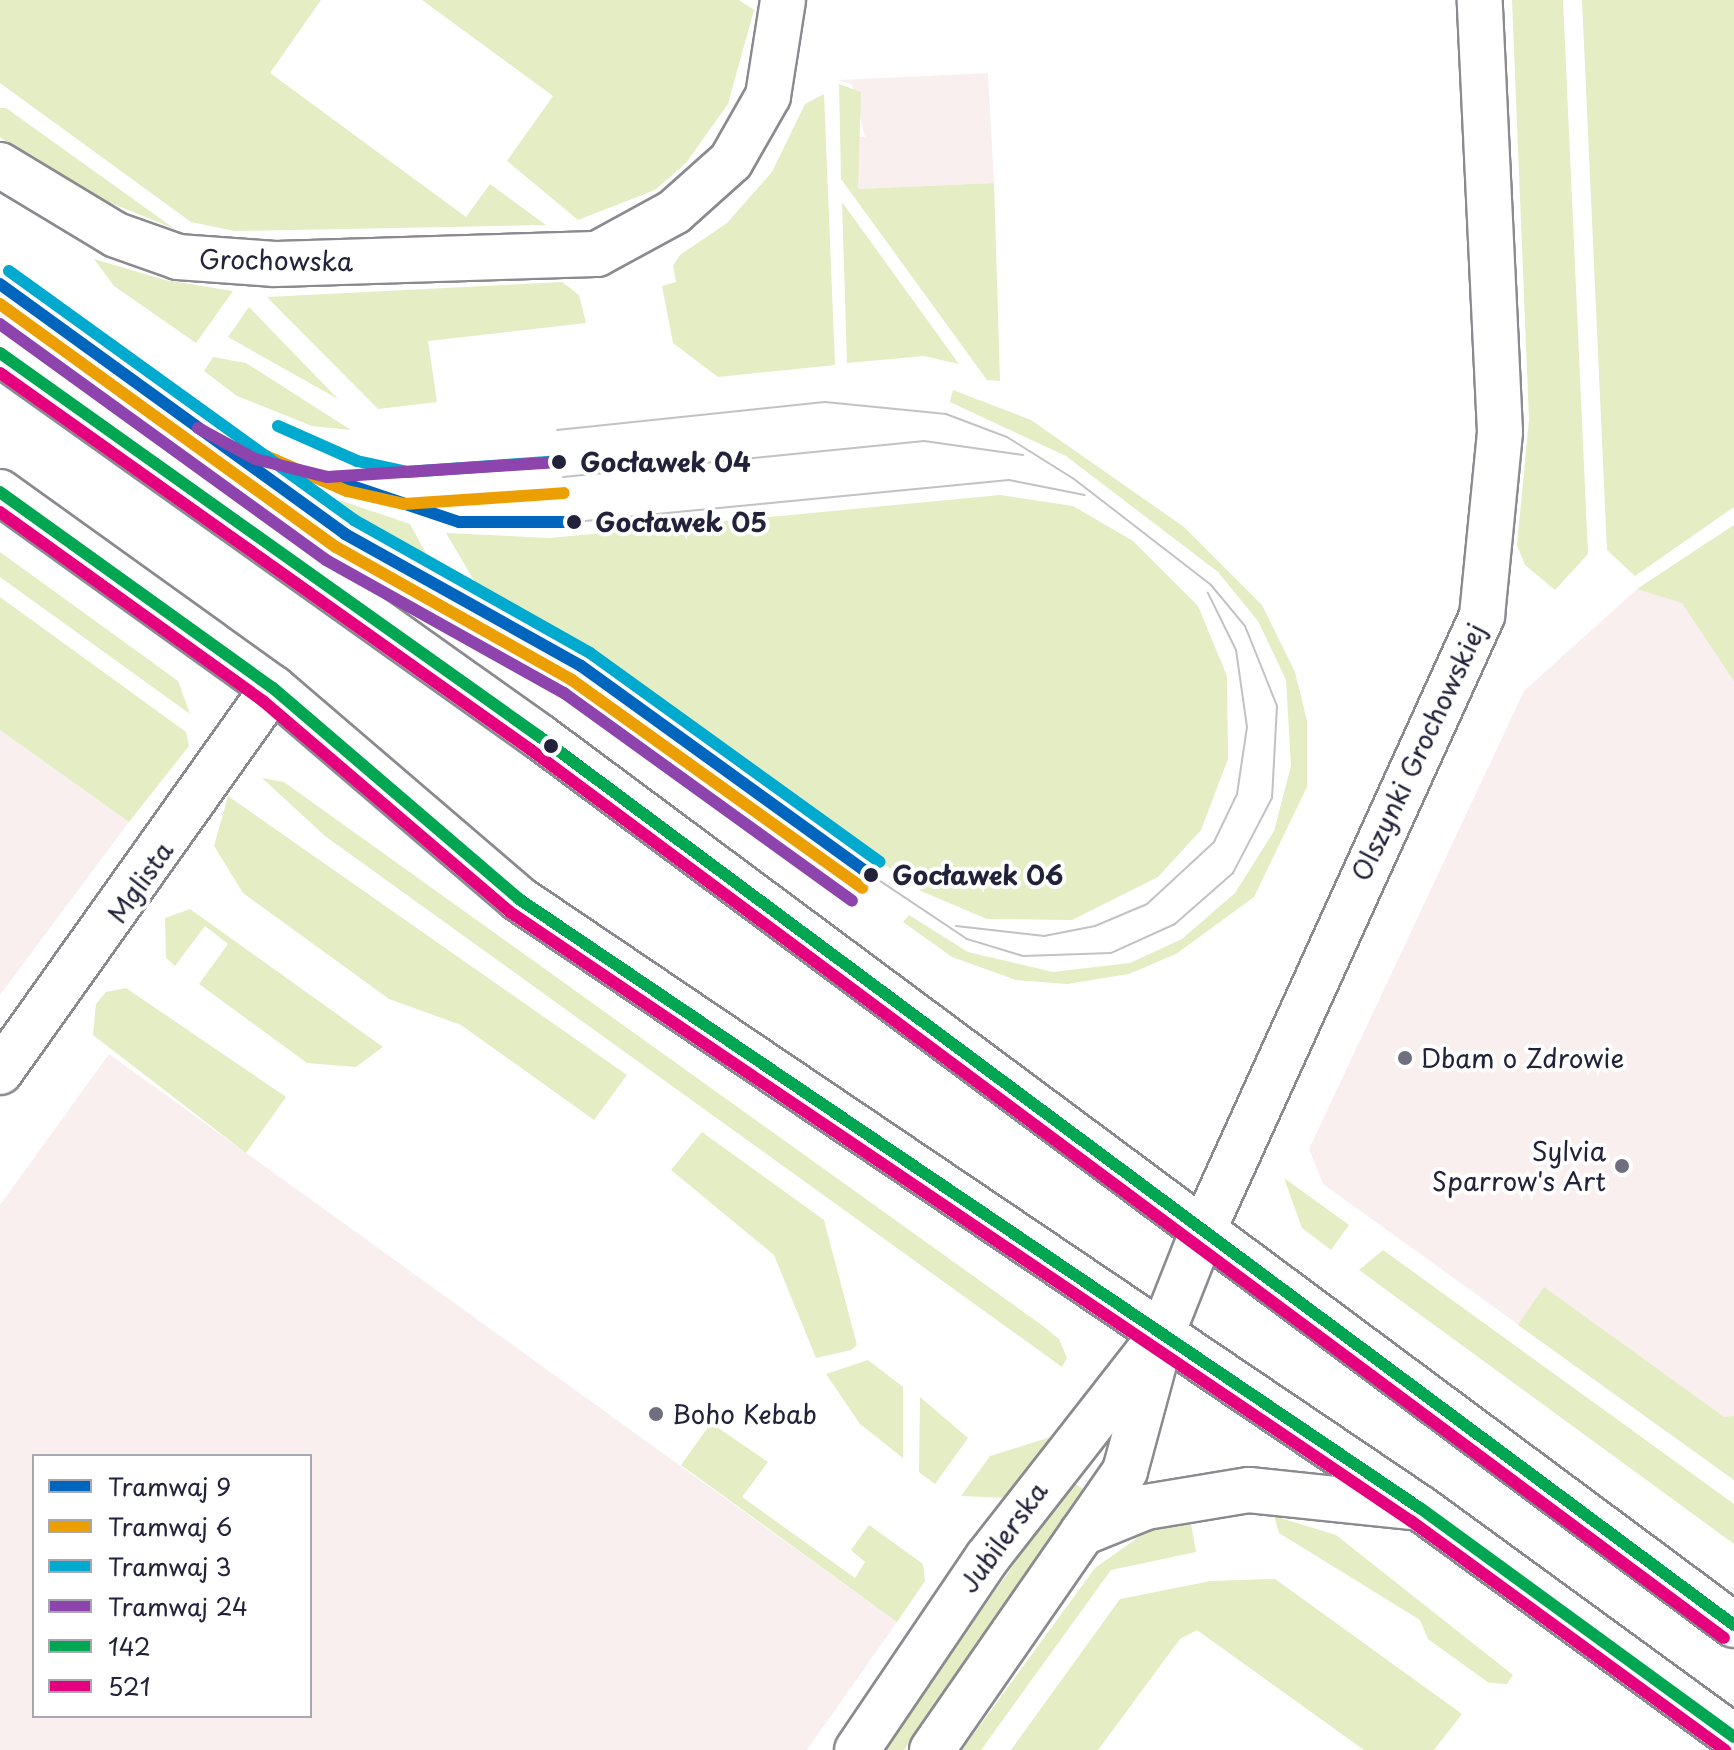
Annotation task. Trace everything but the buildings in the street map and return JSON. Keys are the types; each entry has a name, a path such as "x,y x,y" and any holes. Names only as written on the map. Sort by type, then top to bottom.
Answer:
{"main road":[{"name":"Grochowska","path":"0,165 116,235 178,257 275,264 576,256 645,233 708,189 731,161 768,96 783,0"},
{"name":"Olszynki Grochowskiej","path":"1202,1233 1482,616 1500,432 1480,0"},
{"path":"0,353 540,737 1202,1233 1734,1625"},
{"path":"0,492 273,688 519,899 1420,1508 1734,1737"},
{"name":"Mglista","path":"0,1072 273,688"},
{"name":"Jubilerska","path":"932,1750 1125,1471 1162,1334 1202,1233"},
{"name":"Jubilerska","path":"857,1750 987,1558 1162,1334"},
{"path":"1082,1533 1146,1507 1249,1490 1420,1508"}],"shaded area":[{"path":"988,73 994,183 858,189 856,137 865,137 852,85 839,80"},
{"path":"1734,525 1734,1480 1323,1184 1309,1149 1524,691 1637,589"},
{"path":"0,730 129,822 0,995"},
{"path":"109,1054 897,1622 807,1750 0,1750 0,1205"}],"green space":[{"path":"0,0 321,0 270,73 466,217 490,184 546,225 235,231 191,222 0,83"},
{"path":"422,0 739,0 754,10 728,104 686,163 655,190 578,220 507,161 553,96"},
{"path":"1512,0 1563,0 1588,554 1555,590 1525,565 1517,545 1529,420"},
{"path":"1582,0 1734,0 1734,507 1635,576 1607,550"},
{"path":"839,84 861,92 858,189 994,183 1000,381 987,380 841,179"},
{"path":"824,94 835,365 718,377 673,343 662,286 676,282 673,266 680,255 727,223 772,172 805,104"},
{"path":"0,108 6,108 175,229 79,190 0,137"},
{"path":"842,202 959,364 924,356 847,363"},
{"path":"94,259 165,280 233,291 196,343 114,286"},
{"path":"562,282 579,295 586,323 428,341 437,402 378,409 267,297"},
{"path":"249,307 338,399 228,337"},
{"path":"213,357 246,363 351,430 312,426 237,396 204,371"},
{"path":"953,390 1031,420 1184,527 1262,605 1295,672 1307,721 1307,787 1254,897 1176,954 1129,974 1067,984 1016,980 952,957 903,922 909,915 968,952 1053,972 1130,963 1182,939 1235,893 1274,831 1291,766 1286,680 1258,621 1218,572 1066,456 950,402"},
{"path":"1000,495 1073,506 1133,541 1198,606 1227,676 1228,759 1201,830 1158,877 1072,920 987,919 921,891 583,644 479,589 446,533 550,538"},
{"path":"339,500 410,524 437,574 335,508"},
{"path":"1734,525 1734,681 1682,603 1637,589"},
{"path":"0,552 178,681 190,714 0,577"},
{"path":"0,597 186,732 189,746 129,822 0,730"},
{"path":"262,778 284,782 1043,1326 1059,1339 1067,1358 1062,1367 325,836"},
{"path":"228,796 627,1075 594,1120 461,1025 389,999 243,893 214,846"},
{"path":"190,909 383,1047 356,1067 307,1063 199,984 228,944 205,926 175,966 166,958 165,918"},
{"path":"126,988 286,1097 246,1153 93,1035 96,1004 106,992"},
{"path":"702,1132 824,1220 857,1345 851,1350 816,1358 774,1255 671,1170"},
{"path":"1284,1178 1349,1225 1331,1250 1302,1228"},
{"path":"1383,1250 1734,1504 1734,1544 1359,1270"},
{"path":"1544,1287 1724,1417 1734,1416 1734,1480 1518,1325"},
{"path":"868,1360 903,1387 903,1458 860,1424 826,1374"},
{"path":"920,1397 968,1438 935,1484 919,1472"},
{"path":"711,1423 768,1462 742,1497 855,1578 865,1562 851,1550 869,1525 923,1564 925,1581 897,1622 681,1465"},
{"path":"1054,1436 1009,1498 961,1496 990,1456"},
{"path":"1072,1482 1083,1489 904,1750 883,1750"},
{"path":"1274,1516 1336,1535 1513,1675 1507,1684 1489,1683 1428,1639 1420,1620 1279,1533"},
{"path":"1190,1518 1196,1552 1111,1570 981,1750 962,1750 1095,1568 1147,1531"},
{"path":"1275,1579 1462,1714 1434,1750 1364,1750 1197,1630 1180,1639 1098,1750 1011,1750 1120,1599 1211,1581"}],"tram line":[{"name":"3","path":"9,271 354,520 590,653 880,862"},
{"name":"9","path":"0,284 345,534 581,666 871,875"},
{"name":"6","path":"0,304 336,547 572,680 862,888"},
{"name":"24","path":"0,324 326,560 564,693 852,901"},
{"path":"557,430 825,402 946,414 1007,437 1074,479 1211,585 1245,626 1277,706 1272,798 1233,873 1175,924 1111,953 1023,956 967,939 871,875"},
{"name":"3","path":"278,426 357,461 407,472 562,461"},
{"name":"24","path":"198,428 255,459 327,477 559,462"},
{"path":"563,477 924,441 1023,455"},
{"name":"6","path":"266,456 347,491 404,504 564,493"},
{"path":"574,522 1009,480 1085,495"},
{"name":"9","path":"337,481 459,522 574,522"},
{"path":"956,926 1044,936 1095,926 1147,904 1214,842 1237,794 1247,727 1236,650 1208,593"}],"transit line":[{"name":"142","path":"0,353 540,737 1734,1625"},
{"name":"521","path":"0,373 531,750 1724,1638"},
{"name":"142","path":"0,492 273,688 519,899 1420,1508 1734,1737"},
{"name":"521","path":"0,512 263,701 510,912 1411,1521 1725,1750"}],"place":[{"name":"Gocławek 04","path":"559,462"},
{"name":"Gocławek 05","path":"574,522"},
{"name":"Gocławek 06","path":"871,875"},
{"name":"Dbam o Zdrowie","path":"1405,1058"},
{"name":"Sylvia Sparrow's Art","path":"1622,1166"},
{"name":"Boho Kebab","path":"656,1414"}]}
